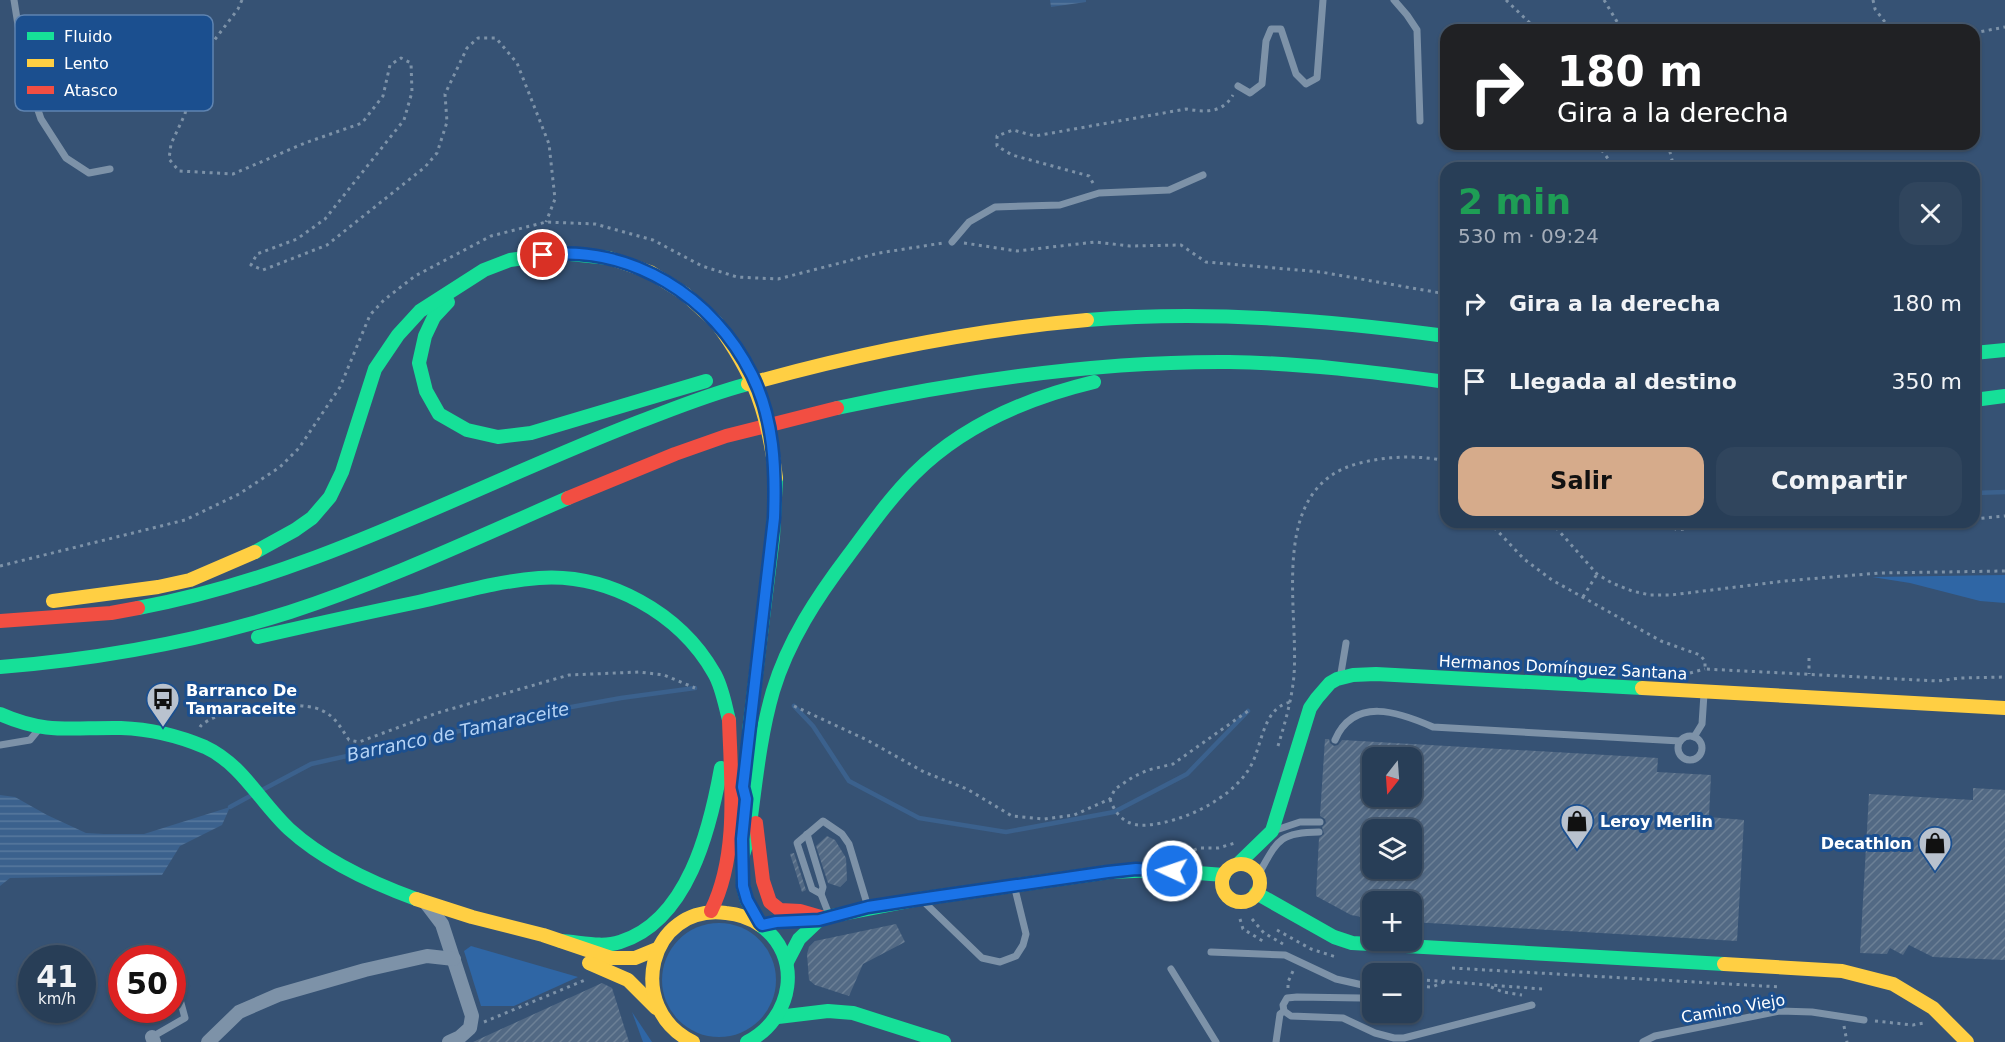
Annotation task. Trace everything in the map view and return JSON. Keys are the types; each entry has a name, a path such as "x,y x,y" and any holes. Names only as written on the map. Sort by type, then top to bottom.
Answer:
{"main road":[{"path":"0,613 51,601 158,587 190,580 259,550 295,530 312,518 330,497 342,472 375,369 398,335 420,311 484,270 510,260 560,253 606,257 650,272 685,294 716,322 735,346 752,375 773,444 776,478 773,537 743,787 732,808"},
{"path":"484,270 434,317 424,336 419,363 426,391 440,414 467,430 498,437 531,433 723,376 874,339"},
{"path":"920,330 1117,318 1238,317 1365,325 1440,335"},
{"path":"0,621 111,613 160,604 272,573 379,532 593,440 718,392 824,363 897,347 1046,324"},
{"path":"1980,352 2005,350"},
{"path":"743,855 753,809 767,713 780,670 799,630 836,571 884,507 923,466 947,447 986,422 1022,403 1058,390 1114,380 1184,375 1229,362"},
{"path":"54,670 214,634 329,598 399,571 616,477 728,436 934,387 1124,365 1229,362 1314,366 1440,381"},
{"path":"1980,399 2005,396"},
{"path":"0,670 54,670 153,660 489,586 540,578 583,580 623,592 661,614 689,637 716,674 729,720 732,808 724,880 711,911"},
{"name":"Hermanos Domínguez Santana","path":"1341,676 1354,673 1376,674 2005,708"},
{"path":"1238,864 1250,866 1260,881 1256,893 1246,900 1234,900 1229,897 1222,887 1224,874 1238,864 1272,831 1310,708 1323,687 1341,676"},
{"path":"0,714 40,727 79,730 129,728 191,743 214,752 236,769 282,822 309,846 368,878 426,903 501,926 561,941 611,958 626,961 637,959 657,949"},
{"path":"561,941 604,945 620,942 636,937 649,928 668,908 698,859 706,836 716,796 729,720"},
{"path":"743,787 746,799 742,839 743,886 747,900 761,924 783,950 787,962 788,987 785,1002 778,1017 767,1029 749,1042"},
{"path":"753,809 759,833 765,891 769,903 782,911 799,910 824,918"},
{"path":"657,1010 651,981 657,949 674,927 692,916 711,911 732,914 761,924 824,918 868,907 1136,869 1224,874"},
{"path":"1256,893 1334,938 1352,943 1842,971 1893,984 1933,1008 1967,1042"},
{"path":"787,962 793,946 824,918"},
{"path":"501,926 519,936 628,980 672,1029 688,1041"},
{"path":"778,1017 828,1011 853,1013 944,1042"}],"street":[{"path":"426,903 442,924 472,1016 470,1028 448,1042"},
{"path":"208,1042 239,1012 278,995 365,970 427,956 454,959"}],"lane":[{"path":"14,0 16,15"},
{"path":"1238,86 1250,93 1262,84 1266,41 1271,29 1281,29 1296,74 1306,84 1317,78 1323,0"},
{"path":"1394,0 1417,30 1420,121"},
{"path":"38,111 66,158 90,173 110,169"},
{"path":"952,242 969,222 995,207 1060,205 1099,193 1169,190 1203,175"},
{"path":"1341,676 1346,643"},
{"path":"1694,736 1702,724 1704,692"},
{"path":"1335,740 1340,727 1351,718 1369,711 1396,714 1433,727 1680,741"},
{"path":"0,745 30,740 40,727"},
{"path":"1686,736 1694,736 1700,742 1702,749 1698,756 1692,760 1678,753 1680,741 1686,736"},
{"path":"821,894 812,889 797,843 823,820 842,834 854,857 868,907"},
{"path":"1272,831 1300,822 1320,822"},
{"path":"1258,875 1279,840 1293,833 1319,832"},
{"path":"807,834 823,886 821,894 824,918"},
{"path":"920,899 982,958 1000,962 1016,956 1023,945 1026,934 1014,885"},
{"path":"1211,952 1285,956 1336,979 1362,983 1367,986 1369,992 1361,998 1287,998 1283,1005 1284,1011 1291,1016 1344,1018 1375,1033 1394,1038 1404,1038 1532,1005"},
{"path":"1171,969 1216,1042"},
{"path":"1276,1042 1280,1014 1284,1011"},
{"name":"Camino Viejo","path":"1643,1042 1655,1036 1780,1011 1812,1012 1864,1020"},
{"path":"153,1039 177,1023"}],"path":[{"path":"213,42 238,9 242,0"},
{"path":"1506,0 1531,24"},
{"path":"1604,0 1618,24"},
{"path":"1873,0 1875,9 1886,24"},
{"path":"1980,32 2005,27"},
{"path":"186,111 171,144 169,159 179,171 233,174 305,143 362,123 383,96 390,65 401,58 411,63 412,92 404,120 325,219 297,239 257,254 250,265 262,270 327,245 425,167 437,153 447,122 445,94 467,48 478,38 496,38 517,63 549,144 555,199 546,222"},
{"path":"1099,193 1089,176 1012,155 997,146 998,136 1013,130 1035,136 1186,109 1206,112 1228,104 1238,86"},
{"path":"1601,150 1610,162"},
{"path":"1278,748 1294,676 1292,613 1297,527 1311,495 1334,474 1352,465 1375,459 1410,456 1440,460"},
{"path":"1980,518 2005,516"},
{"path":"1495,528 1524,559 1552,580 1661,641 1700,654 1705,661 1706,669 1938,681 2005,677"},
{"path":"1556,528 1597,574 1612,583 1650,595 1671,595 1785,581 1879,573 2005,571"},
{"path":"1674,528 1678,530 1690,528"},
{"path":"1583,597 1597,574"},
{"path":"1809,658 1809,674"},
{"path":"191,743 202,723 254,706 288,705 320,708 335,719 349,740 359,742 437,713 569,675 639,672 664,675 695,688"},
{"path":"1110,799 1114,812 1124,821 1141,826 1166,824 1208,805 1233,789 1248,771 1270,714 1281,704 1290,702 1310,708"},
{"path":"794,706 867,740 924,772 967,789 1012,816 1044,819 1074,815 1110,799 1115,789 1133,777 1148,770 1173,764 1248,711"},
{"path":"1185,872 1192,850 1218,849 1242,837"},
{"path":"1240,919 1243,929 1267,943"},
{"path":"1277,930 1311,949 1342,958"},
{"path":"470,1028 585,981 592,964"},
{"path":"1448,967 1785,987"},
{"path":"1288,982 1295,968"},
{"path":"1422,980 1542,989"},
{"path":"1422,986 1432,987 1446,982"},
{"path":"1487,985 1503,992 1529,996"},
{"path":"1843,1018 1847,1042"},
{"path":"1918,1018 1932,1030"},
{"path":"1864,1020 1913,1025 1924,1023"}],"shaded area":[{"path":"1050,0 1086,0 1086,2 1051,7"},
{"path":"2005,575 2005,603 1980,601 1910,583 1872,577"},
{"path":"0,795 15,797 86,833 104,834 144,834 230,807 222,825 180,846 162,875 10,878 0,886"},
{"path":"719,923 741,928 759,940 771,958 776,980 771,1002 759,1020 741,1032 719,1037 697,1032 679,1020 667,1002 662,980 667,958 679,940 697,928"},
{"path":"471,946 578,977 514,1006 481,1006 464,951"},
{"path":"632,1012 652,1042 643,1042"}],"building":[{"name":"Leroy Merlin","path":"1325,739 1329,739 1334,746 1342,740 1658,758 1657,772 1711,775 1709,817 1744,820 1737,941 1422,923 1422,891 1362,891 1362,917 1351,915 1316,896 1319,838 1324,834 1322,827 1326,823 1325,819 1320,816"},
{"name":"Decathlon","path":"1973,788 2005,790 2005,960 1933,957 1909,945 1903,955 1890,948 1887,954 1860,953 1869,794 1973,800"},
{"path":"827,836 835,840 846,858 847,880 840,887 828,883 816,846"},
{"path":"794,853 806,890 802,892 790,854"},
{"path":"896,924 905,942 863,964 849,996 815,985 809,980 807,954 809,947 815,941"},
{"path":"602,983 612,988 629,1042 473,1042"}],"waterway":[{"path":"1980,493 2005,492"},
{"name":"Barranco de Tamaraceite","path":"262,790 311,764 549,711 695,688"},
{"path":"794,706 813,726 849,781 919,818 1006,832 1114,812 1187,774 1248,711"},
{"name":"Barranco de Tamaraceite","path":"230,807 252,795"}],"traffic: fast":[{"path":"255,552 312,518 330,497 342,472 375,369 398,335 420,311 484,270 510,260 560,253 609,258"},
{"path":"448,302 434,317 425,336 419,363 426,391 439,414 467,430 498,437 531,433 706,381"},
{"path":"1087,320 1222,316 1312,321 1440,335"},
{"path":"1980,352 2005,350"},
{"path":"837,408 983,381 1130,365 1229,362 1284,364 1440,381"},
{"path":"743,855 748,839 764,727 773,691 795,637 836,572 905,484 953,441 1021,405 1094,382"},
{"path":"138,608 266,575 329,552 391,528 636,423 705,397 748,384"},
{"path":"1980,399 2005,396"},
{"path":"749,731 773,537 776,478"},
{"path":"0,667 146,648 254,623 361,587 568,498"},
{"path":"258,637 508,582 539,578 565,578 591,582 640,601 662,615 682,632 700,651 717,678 729,720"},
{"path":"1238,864 1272,831 1310,708 1330,683 1337,679 1353,675 1376,674 1642,688"},
{"path":"0,714 17,721 46,727 121,728 153,732 174,736 205,747 230,763 289,829 303,841 333,861 366,878 416,899"},
{"path":"561,941 598,945 613,944 643,931 663,915 679,894 692,870 710,818 721,768"},
{"path":"742,839 743,886 747,901 760,923"},
{"path":"811,920 920,899 1109,872 1159,870 1224,875"},
{"path":"1256,893 1334,937 1352,943 1724,964"},
{"path":"787,962 799,939 819,920"},
{"path":"747,1042 763,1032 775,1018 783,1003 787,986 787,970 783,953 774,938 760,925"},
{"path":"778,1017 828,1011 853,1013 944,1042"}],"traffic: slow":[{"path":"609,258 650,272 685,294 716,322"},
{"path":"748,384 832,362 958,336 1087,320"},
{"path":"716,322 741,360 758,395 769,434 776,478"},
{"path":"53,601 158,587 190,580 255,552"},
{"path":"1642,688 2005,708"},
{"path":"1241,864 1254,870 1260,883 1254,896 1241,902 1228,896 1222,883 1228,870 1241,864"},
{"path":"416,899 472,917 543,935 611,958 635,958 657,949"},
{"path":"693,1042 671,1027 658,1007 653,984 654,961 663,941 678,924 699,914 739,915 760,925"},
{"path":"589,963 628,980 656,1008"},
{"path":"1724,964 1842,971 1893,984 1933,1008 1967,1042"}],"traffic: jam":[{"path":"568,498 675,454 726,436 837,408"},
{"path":"0,621 111,613 138,608"},
{"path":"711,911 720,889 730,842 732,793 729,720"},
{"path":"756,823 763,881 770,902 780,910 800,911 824,918"}],"place":[{"name":"Barranco De Tamaraceite","path":"163,728"},
{"name":"Leroy Merlin","path":"1577,850"},
{"name":"Decathlon","path":"1935,872"}],"route":[{"path":"543,255 560,253 606,257 650,272 685,294 716,322 735,346 752,375 763,405 773,444 776,478 773,537 743,787 746,799 742,839 743,886 747,900 762,925 819,920 868,907 1108,872 1136,869 1172,871"}]}
